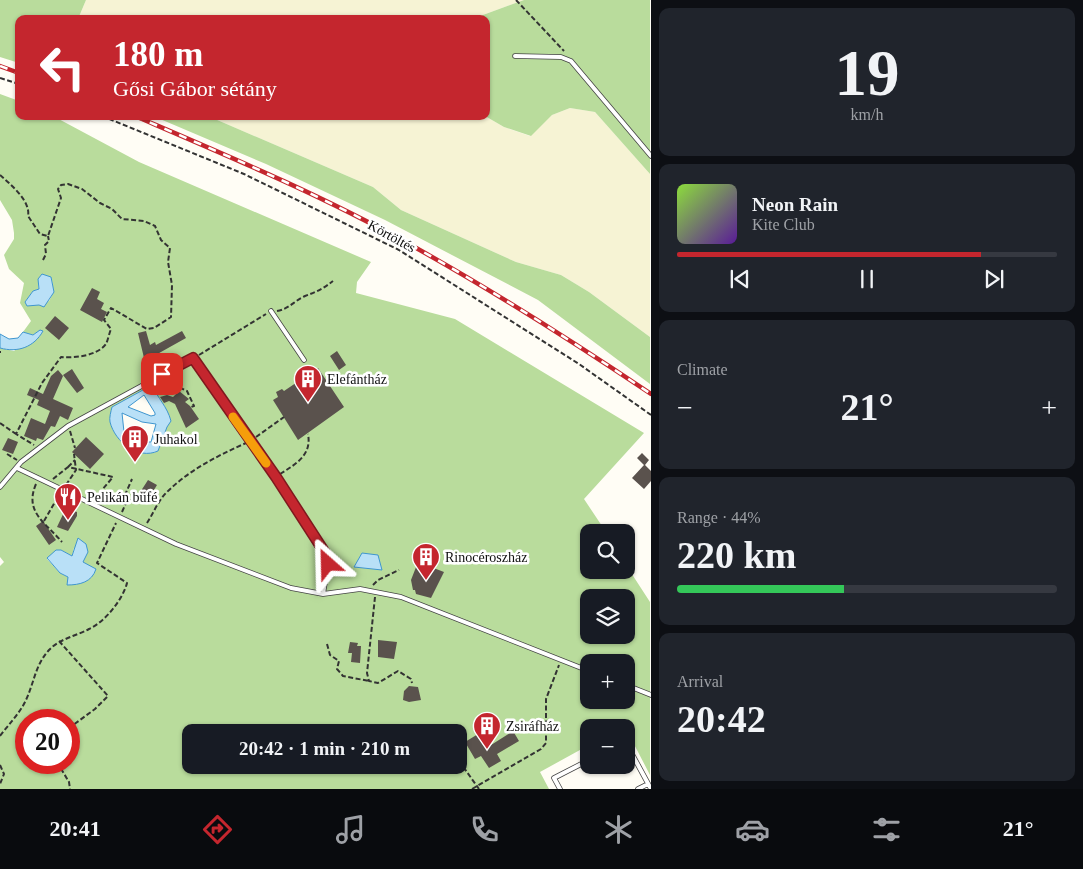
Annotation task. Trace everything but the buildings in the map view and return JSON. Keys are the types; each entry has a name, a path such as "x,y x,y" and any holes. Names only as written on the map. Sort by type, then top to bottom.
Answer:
{"lane":[{"path":"515,56 561,57 571,62 650,156"},
{"path":"270,311 304,360"},
{"path":"0,487 21,462 68,426 193,358 276,477 327,556 328,564 323,594"},
{"path":"17,468 143,530 291,588 323,594 360,589 401,597 580,667"},
{"path":"635,689 650,695"},
{"path":"635,760 650,789"},
{"path":"560,789 554,778 580,765"},
{"path":"638,789 648,784"}],"path":[{"path":"516,0 557,41 571,62"},
{"path":"0,78 15,83"},
{"name":"Körtöltés","path":"112,120 244,174 400,250 579,364 650,415"},
{"path":"0,175 21,196 37,232 48,236"},
{"path":"16,434 42,383 57,361 62,357 70,358 98,351 106,343 111,329 104,320 111,308 147,329 154,328 171,317 172,285 168,262 170,248 161,240 155,226 144,221 122,219 89,193 68,184 61,185 58,189 61,198 48,236 49,241 45,245 46,254 43,260"},
{"path":"193,358 270,311 287,309 304,297 319,292 333,281"},
{"path":"162,374 167,382 168,395"},
{"path":"167,382 187,391 194,406 191,407"},
{"path":"143,530 165,495 188,474 219,455 250,441 284,417"},
{"path":"0,423 38,448"},
{"path":"68,426 75,448"},
{"path":"276,477 301,460 307,453 310,444 308,434"},
{"path":"7,454 21,462"},
{"path":"44,521 61,491 76,470 74,454"},
{"path":"47,484 75,460"},
{"path":"68,467 113,477 102,490 94,507"},
{"path":"38,479 31,495 34,512 62,542"},
{"path":"126,503 124,495 132,479"},
{"path":"0,736 18,715 26,700 39,662 59,641 92,628 104,618 125,591 128,582 98,563 126,503 137,497"},
{"path":"368,591 378,580 399,570"},
{"path":"370,681 367,673 375,592"},
{"path":"59,641 108,696 80,720"},
{"path":"327,644 330,655 339,660 337,668 343,676 378,683 398,671 410,679 412,683"},
{"path":"472,789 541,749 546,743 546,699 562,660"},
{"path":"0,765 4,774 0,784"},
{"path":"467,773 479,789"},
{"path":"64,774 69,782 70,789"}],"shaded area":[{"path":"86,0 524,0 483,15 80,15"},
{"path":"570,108 595,112 650,174 650,337 589,292 561,275 516,262 401,210 373,187 217,120 490,119 504,127 530,136 552,115"}],"green space":[{"path":"0,0 86,0 80,15 15,15 15,62 0,57"},
{"path":"524,0 650,0 650,174 595,112 570,108 552,115 531,136 504,127 490,119 490,15 483,15"},
{"path":"0,94 15,100 15,120 60,120 139,162 371,262 357,282 356,293 455,319 644,433 584,499 601,524 580,524 580,579 635,579 650,602 650,775 635,746 635,719 580,719 580,750 540,772 549,789 0,789 0,566 4,562 0,557 0,348 14,351 40,330 33,335 23,332 31,321 20,303 24,283 9,269 4,255 14,239 12,220 0,200","holes":["52,280 53,293 49,301 35,305 25,302 33,291 39,289 38,284","152,385 158,399 158,451 147,453 133,450 122,442 116,430 112,407","74,548 83,562 68,577 60,573 47,559 61,550 72,556"]},
{"path":"162,120 217,120 373,187 401,210 516,262 561,275 589,292 650,337 650,384 538,300 385,220 266,164"}],"water":[{"path":"42,274 51,277 54,292 44,307 39,305 27,306 25,302 33,291 39,289 38,279"},
{"path":"40,330 43,331 30,345 13,350 0,348 0,334 9,339 18,338 23,332 33,335"},
{"path":"152,385 171,421 158,451 143,453 135,451 122,442 110,422 112,407","holes":["144,395 155,413 155,415 151,416 128,407","122,413 142,422 156,424 151,442 142,442 124,432"]},
{"path":"78,538 86,544 88,552 83,562 96,569 92,577 85,582 67,585 68,577 60,573 47,558 56,550 61,550 72,556"},
{"path":"362,553 378,555 382,570 354,567"}],"railway":[{"path":"0,66 15,72"},
{"path":"144,120 274,177 376,226 440,261 562,335 651,394"}],"slow traffic":[{"path":"233,417 266,463"}],"place":[{"name":"Elefántház","path":"308,403"},
{"name":"Juhakol","path":"135,463"},
{"name":"Pelikán büfé","path":"68,521"},
{"name":"Rinocéroszház","path":"426,581"},
{"name":"Zsiráfház","path":"487,750"}],"route":[{"path":"162,374 193,358 276,477 327,556 328,564"}]}
